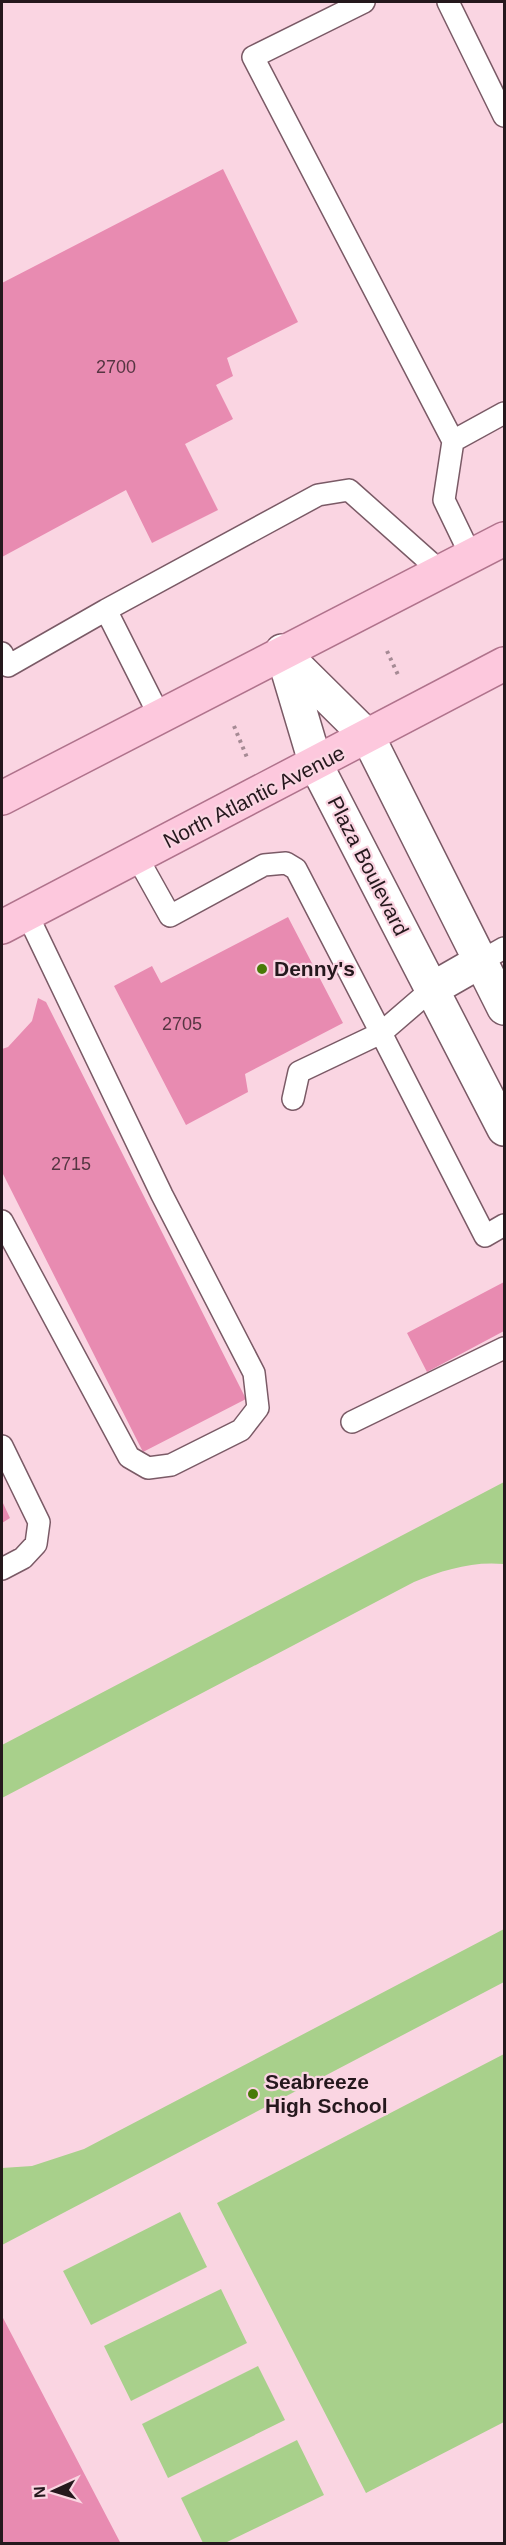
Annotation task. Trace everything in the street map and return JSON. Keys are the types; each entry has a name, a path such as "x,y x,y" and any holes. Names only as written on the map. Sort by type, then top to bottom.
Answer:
{"main road":[{"path":"2,798 282,651 504,539"},
{"name":"North Atlantic Avenue","path":"14,920 316,765 504,664"}],"street":[{"path":"282,651 368,737 493,954 504,1008"},
{"name":"Plaza Boulevard","path":"282,651 316,765 504,1129"},
{"path":"432,989 493,954"}],"lane":[{"path":"364,2 254,57 453,441 444,500 471,556"},
{"path":"448,2 504,116"},
{"path":"453,441 504,413"},
{"path":"2,653 8,666 318,495 349,490 440,571"},
{"path":"106,610 159,715"},
{"path":"137,857 170,916 264,865 286,863 296,868 484,1236 504,1226"},
{"path":"2,1221 129,1457 148,1468 171,1465 241,1430 258,1408 254,1373 162,1195 14,920"},
{"path":"293,1099 299,1072 381,1033 432,989"},
{"path":"352,1422 504,1348"},
{"path":"2,1446 39,1522 36,1544 24,1558 2,1569"}],"path":[{"path":"387,651 399,677"},
{"path":"234,726 248,760"}],"green space":[{"path":"504,1482 504,1564 458,1567 414,1582 2,1798 2,1745"},
{"path":"504,1929 504,1982 2,2245 2,2168 32,2166 84,2149"},
{"path":"504,2054 504,2422 366,2493 217,2203"},
{"path":"180,2212 207,2267 91,2325 63,2271"},
{"path":"221,2289 247,2343 131,2401 104,2346"},
{"path":"258,2366 285,2420 168,2478 142,2424"},
{"path":"297,2440 324,2495 225,2543 203,2543 181,2498"}],"building":[{"path":"223,169 298,322 227,358 233,376 216,385 233,419 185,444 218,510 152,543 126,490 2,557 2,283"},
{"path":"288,917 343,1023 245,1074 248,1092 186,1125 114,986 152,966 161,983"},
{"path":"38,998 46,1002 246,1399 143,1452 2,1172 2,1049 8,1047 32,1021"},
{"path":"504,1282 504,1331 427,1372 407,1333"},
{"path":"2,1501 10,1518 2,1523"},
{"path":"2,2316 121,2544 2,2544"}],"place":[{"name":"Denny's","path":"262,969"},
{"name":"Seabreeze High School","path":"253,2094"}]}
